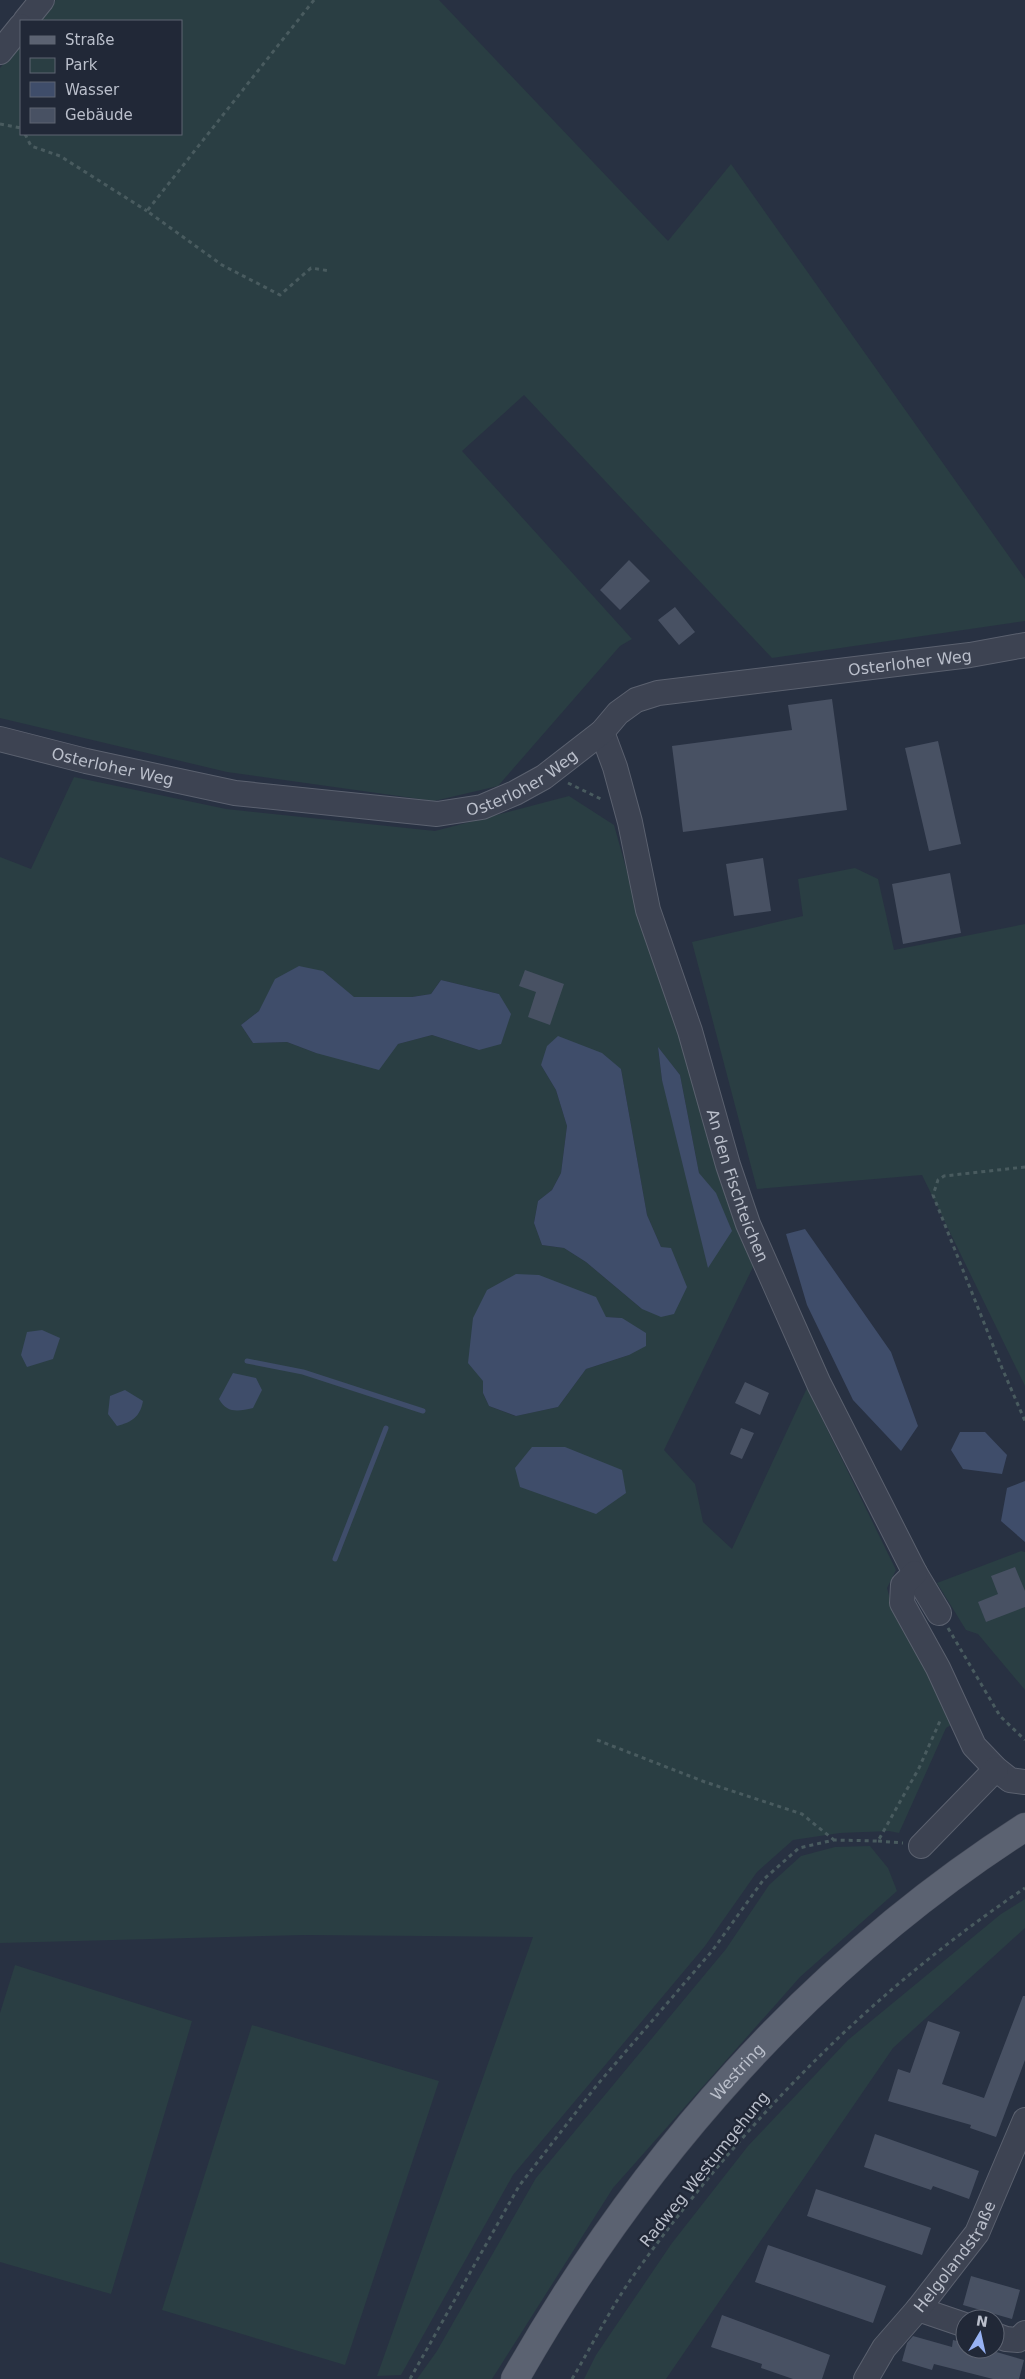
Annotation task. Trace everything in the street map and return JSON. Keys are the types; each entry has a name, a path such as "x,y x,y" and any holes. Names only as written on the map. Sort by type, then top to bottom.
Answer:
{"main road":[{"name":"Westring","path":"515,2379 569,2292 654,2169 736,2071 808,1998 874,1938 939,1887 1025,1827"}],"street":[{"path":"26,20 42,0"},
{"path":"0,52 20,27"},
{"name":"Osterloher Weg","path":"0,739 86,761 235,793 437,814 482,807 515,793 544,777 602,732 618,713 636,700 658,693 970,655 1025,645"},
{"name":"An den Fischteichen","path":"602,732 615,767 630,822 648,910 690,1031 728,1165 748,1224 820,1384 915,1573 939,1613"},
{"path":"915,1573 903,1585 902,1603 949,1692 974,1746 996,1769 1010,1780 1025,1782"},
{"path":"921,1846 996,1769"},
{"name":"Helgolandstraße","path":"866,2379 884,2348 918,2309 977,2233 1025,2120"},
{"path":"918,2309 955,2322"},
{"path":"1005,2339 1018,2340 1025,2333"}],"path":[{"path":"147,210 314,0"},
{"path":"0,124 20,128"},
{"path":"26,135 31,146 60,156 147,210 222,265 280,295 311,268 330,270"},
{"path":"544,777 593,793 614,807 630,822"},
{"path":"1025,1167 944,1176 938,1180 933,1195 1025,1421"},
{"path":"939,1613 1000,1716 1025,1740"},
{"path":"410,2379 519,2186 597,2085 712,1951 764,1879 799,1848 834,1840 878,1841 919,1768 941,1717 949,1692"},
{"path":"597,1740 704,1782 802,1814 834,1840"},
{"name":"Radweg Westumgehung","path":"572,2379 635,2273 712,2174 770,2106 860,2015 966,1928 1025,1888"}],"green space":[{"path":"56,0 439,0 668,241 731,164 1025,579 1025,621 772,658 524,395 462,451 632,639 620,646 498,786 434,801 227,772 0,718 0,68 20,43 20,135 182,135 182,20 39,20"},
{"path":"74,777 226,809 435,831 569,796 614,825 645,936 681,1030 754,1265 664,1450 695,1484 703,1522 732,1549 807,1388 896,1570 887,1588 893,1611 956,1722 946,1728 899,1833 889,1831 840,1833 793,1840 757,1872 705,1946 513,2175 401,2375 377,2376 533,1937 305,1935 0,1943 0,857 31,869","holes":["323,971 353,997 412,997 431,994 441,980 499,994 479,1050 432,1035 398,1044 316,1053 287,1042 253,1043 241,1025 259,1011","658,1048 680,1075 699,1173 662,1080","541,1065 621,1069 647,1215 661,1247 642,1309 586,1262 564,1248 542,1245 534,1223 538,1201 552,1190 561,1173 567,1126 556,1090","606,1317 622,1318 629,1355 586,1369 558,1407 515,1416 489,1406 483,1393 483,1382"]},
{"path":"855,868 878,879 894,950 1025,924 1025,1386 922,1175 757,1189 692,942 803,916 798,879"},
{"path":"1021,1551 1025,1552 1025,1690 978,1634 966,1630 937,1583"},
{"path":"870,1846 888,1868 897,1891 800,1977 613,2188 492,2379 417,2379 437,2351 536,2178 726,1949 769,1885 801,1856 835,1847"},
{"path":"1025,1899 1025,1928 893,2048 666,2379 584,2379 596,2355 672,2243 748,2146 848,2040 1001,1914"},
{"path":"15,1965 192,2021 111,2294 0,2262 0,2013"},
{"path":"252,2025 439,2081 345,2365 162,2310"}],"water":[{"path":"299,966 323,971 354,997 412,997 431,994 441,980 499,994 511,1014 501,1044 479,1050 432,1035 398,1044 379,1070 316,1053 287,1042 253,1043 241,1025 259,1011 275,979"},
{"path":"558,1036 602,1053 621,1069 647,1215 661,1247 671,1248 687,1287 674,1314 661,1317 642,1309 586,1262 564,1248 542,1245 534,1223 538,1201 552,1190 561,1173 567,1126 556,1090 541,1065 547,1046"},
{"path":"658,1047 680,1075 699,1173 716,1193 732,1231 708,1268 662,1080"},
{"path":"805,1229 891,1352 918,1426 901,1451 853,1400 807,1305 786,1234"},
{"path":"516,1274 539,1275 596,1297 606,1317 622,1318 646,1333 646,1346 629,1355 586,1369 558,1407 516,1416 489,1406 483,1393 483,1381 468,1363 473,1318 487,1290"},
{"path":"42,1330 60,1338 53,1359 27,1367 21,1355 27,1332"},
{"path":"233,1373 256,1378 262,1390 253,1408 230,1409 222,1404 219,1399"},
{"path":"125,1390 143,1401 140,1411 134,1418 127,1423 117,1426 108,1414 110,1396"},
{"path":"960,1432 985,1432 1007,1455 1002,1474 963,1469 951,1450"},
{"path":"532,1447 565,1447 622,1470 626,1493 596,1514 520,1487 515,1468"},
{"path":"1025,1481 1025,1542 1001,1521 1007,1488"}],"building":[{"path":"629,560 650,581 620,610 600,590"},
{"path":"675,607 695,632 679,645 658,620"},
{"path":"832,699 847,810 683,832 672,746 792,730 788,705"},
{"path":"938,741 961,844 929,851 905,748"},
{"path":"763,858 771,911 734,916 726,864"},
{"path":"950,873 961,933 903,944 892,884"},
{"path":"525,970 564,984 550,1025 528,1017 536,992 519,986"},
{"path":"745,1382 769,1393 760,1415 735,1403"},
{"path":"741,1428 754,1433 742,1459 730,1454"},
{"path":"1015,1567 1025,1591 1025,1607 986,1622 978,1602 998,1594 991,1576"},
{"path":"1023,1996 1025,1996 1025,2060 996,2137 970,2128 971,2125 888,2101 898,2069 910,2073 928,2021 960,2032 942,2084 984,2098"},
{"path":"875,2134 979,2171 969,2199 933,2186 931,2190 864,2167"},
{"path":"816,2189 931,2228 922,2255 807,2216"},
{"path":"768,2245 886,2286 873,2323 755,2282"},
{"path":"971,2276 1020,2290 1012,2319 1005,2317 1005,2309 977,2309 963,2305"},
{"path":"722,2315 830,2355 822,2379 793,2379 761,2368 762,2364 711,2347"},
{"path":"913,2336 952,2347 953,2340 955,2340 955,2359 1005,2359 1005,2354 1024,2360 1019,2379 993,2379 934,2364 932,2370 902,2361 907,2343"}],"waterway":[{"path":"247,1361 303,1372 423,1411"},
{"path":"335,1559 386,1428"}]}
